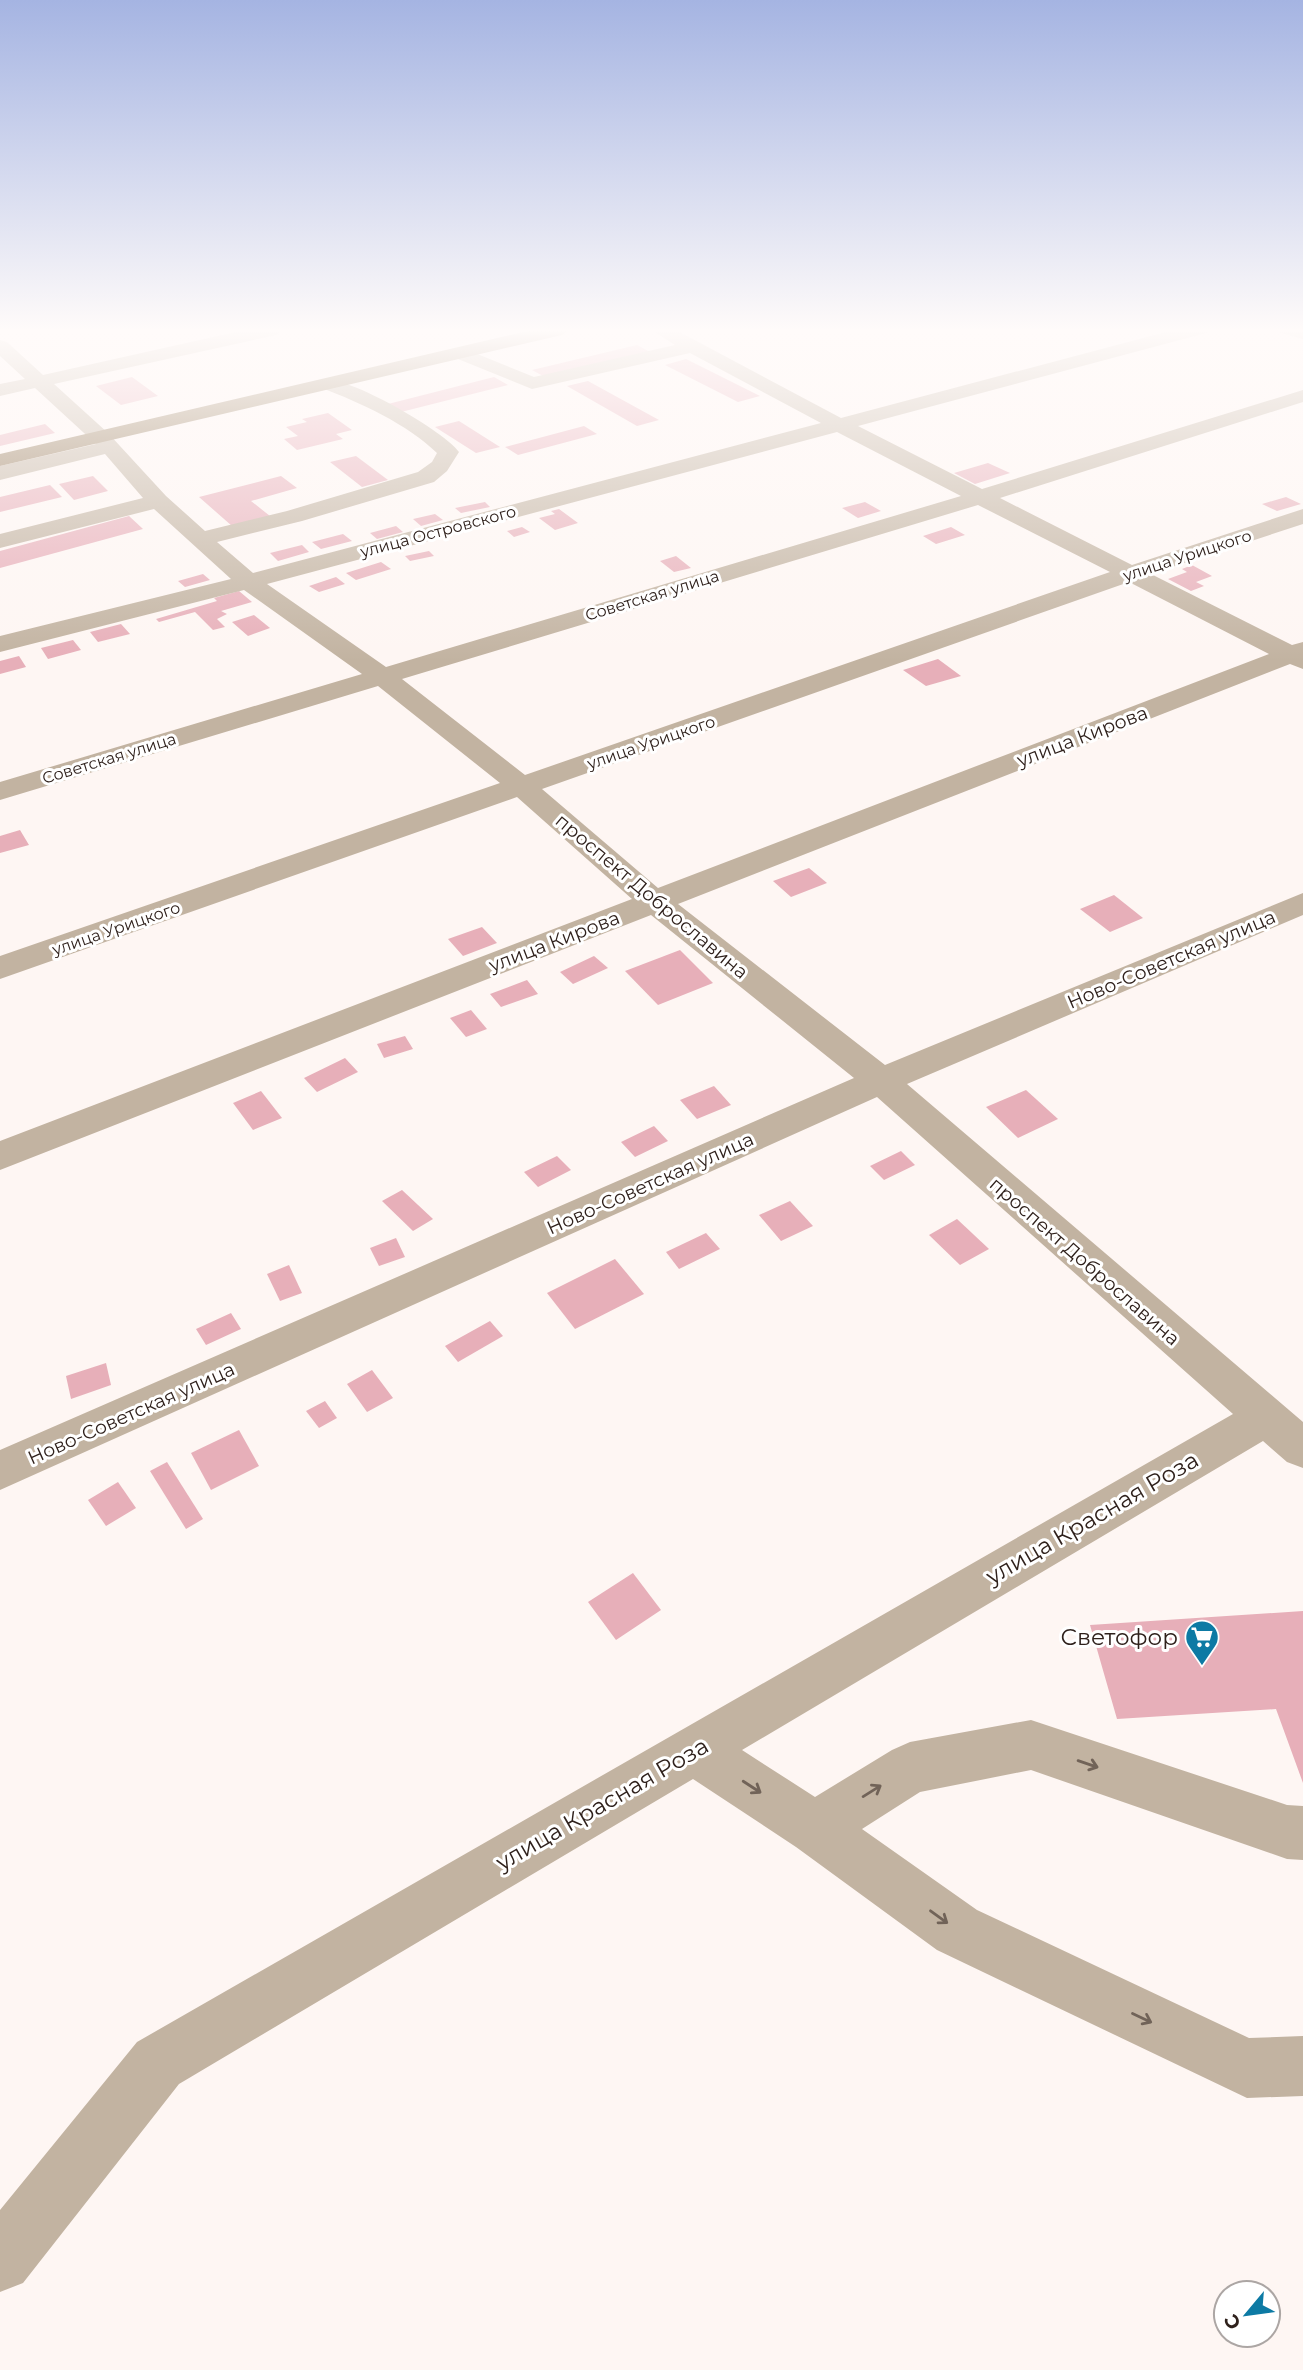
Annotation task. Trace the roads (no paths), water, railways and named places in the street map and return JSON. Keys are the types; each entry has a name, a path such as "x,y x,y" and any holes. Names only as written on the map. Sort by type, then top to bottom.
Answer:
{"main road":[{"path":"0,460 114,440"}],"street":[{"name":"проспект Доброславина","path":"102,440 158,501 248,582 382,676 523,787 655,902 881,1081 1283,1434"},
{"path":"199,539 294,516 426,477 434,473 448,452 433,440"},
{"name":"улица Островского","path":"0,644 248,582 779,440"},
{"path":"868,440 1299,655"},
{"name":"Советская улица","path":"0,790 1164,440"},
{"path":"0,472 105,442"},
{"path":"0,541 158,501"},
{"name":"улица Урицкого","path":"0,968 1131,573 1303,516"},
{"name":"улица Кирова","path":"0,1156 1299,655"},
{"name":"Ново-Советская улица","path":"0,1471 881,1081 1303,903"},
{"name":"улица Красная Роза","path":"0,2260 158,2063 695,1750 1283,1434"},
{"path":"815,1828 910,1768 1031,1745 1287,1832 1303,1833"},
{"path":"695,1750 815,1828 957,1930 1247,2068 1303,2066"}],"place":[{"name":"Светофор","path":"1202,1667"}]}
